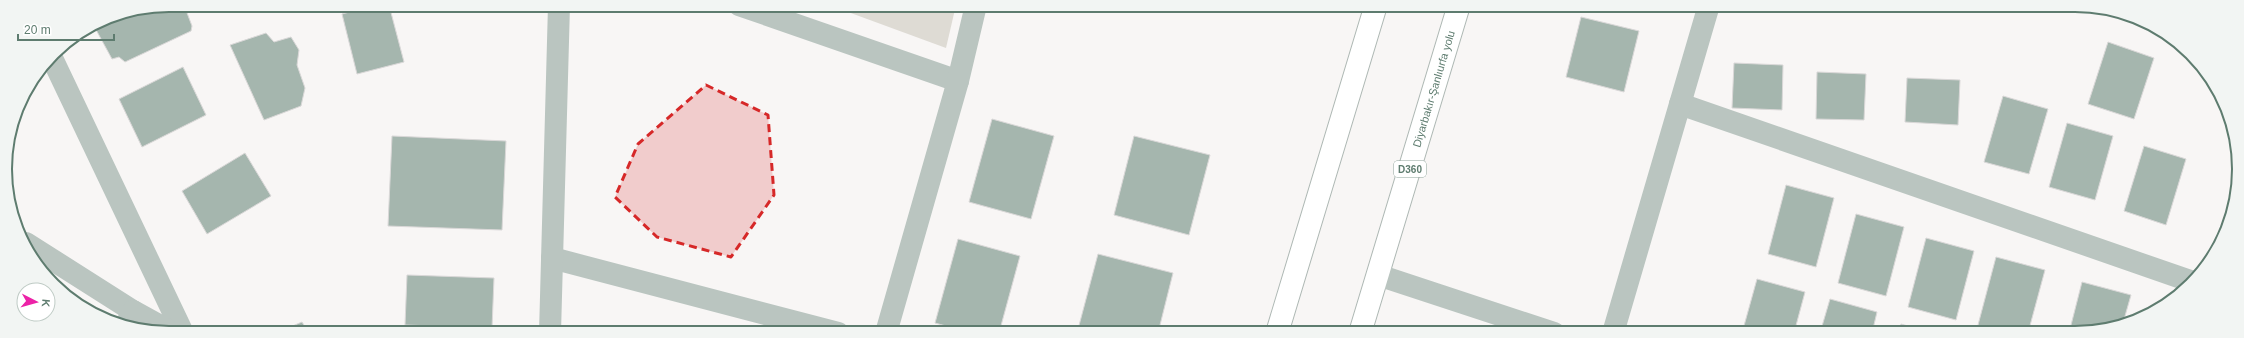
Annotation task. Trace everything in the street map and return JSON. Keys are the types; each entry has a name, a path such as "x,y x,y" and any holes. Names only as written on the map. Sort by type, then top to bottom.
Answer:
{"highway":[{"path":"1278,326 1374,12"},
{"name":"Diyarbakır-Şanlıurfa yolu","path":"1362,326 1458,12"}],"street":[{"path":"550,326 559,12"},
{"path":"759,12 958,81"},
{"path":"888,326 958,81 974,12"},
{"path":"1615,326 1707,12"},
{"path":"54,62 180,326"},
{"path":"1680,104 2186,280"},
{"path":"33,248 129,317 152,325"},
{"path":"552,258 811,326"},
{"path":"1378,275 1533,326"}],"highlighted area":[{"path":"706,85 768,115 774,195 731,257 657,237 615,197 638,144"}],"shaded area":[{"path":"848,12 954,12 946,48"}],"building":[{"path":"159,12 187,12 192,26 191,31 125,62 119,57 112,59 96,30 119,20 138,15"},
{"path":"350,12 391,12 404,62 357,74 342,14"},
{"path":"1581,17 1639,31 1624,92 1566,77"},
{"path":"266,33 274,42 291,37 299,50 297,65 305,88 301,106 264,120 230,45"},
{"path":"2108,42 2154,58 2134,119 2088,104"},
{"path":"1734,63 1783,65 1782,110 1732,108"},
{"path":"183,67 206,115 142,147 119,99"},
{"path":"1817,72 1866,74 1864,120 1816,119"},
{"path":"1907,78 1960,80 1958,125 1905,122"},
{"path":"2003,96 2048,109 2029,174 1984,162"},
{"path":"992,119 1054,136 1031,219 969,202"},
{"path":"2067,123 2113,136 2095,200 2049,187"},
{"path":"392,136 506,141 502,230 388,226"},
{"path":"1134,136 1210,155 1189,235 1114,215"},
{"path":"2144,146 2186,159 2166,225 2124,211"},
{"path":"245,153 271,196 207,234 182,191"},
{"path":"1786,185 1834,198 1816,267 1768,254"},
{"path":"1856,214 1904,227 1886,296 1838,283"},
{"path":"1926,238 1974,251 1956,320 1908,307"},
{"path":"958,239 1020,256 1001,326 946,326 935,323"},
{"path":"1098,254 1173,273 1160,326 1079,326"},
{"path":"1996,257 2045,270 2030,326 1978,325"},
{"path":"407,275 494,278 492,326 405,325"},
{"path":"1757,279 1805,292 1796,326 1744,326"},
{"path":"2082,282 2131,295 2124,318 2095,325 2071,326"},
{"path":"1830,299 1877,312 1874,326 1822,326"},
{"path":"302,322 305,326 293,326"}]}
